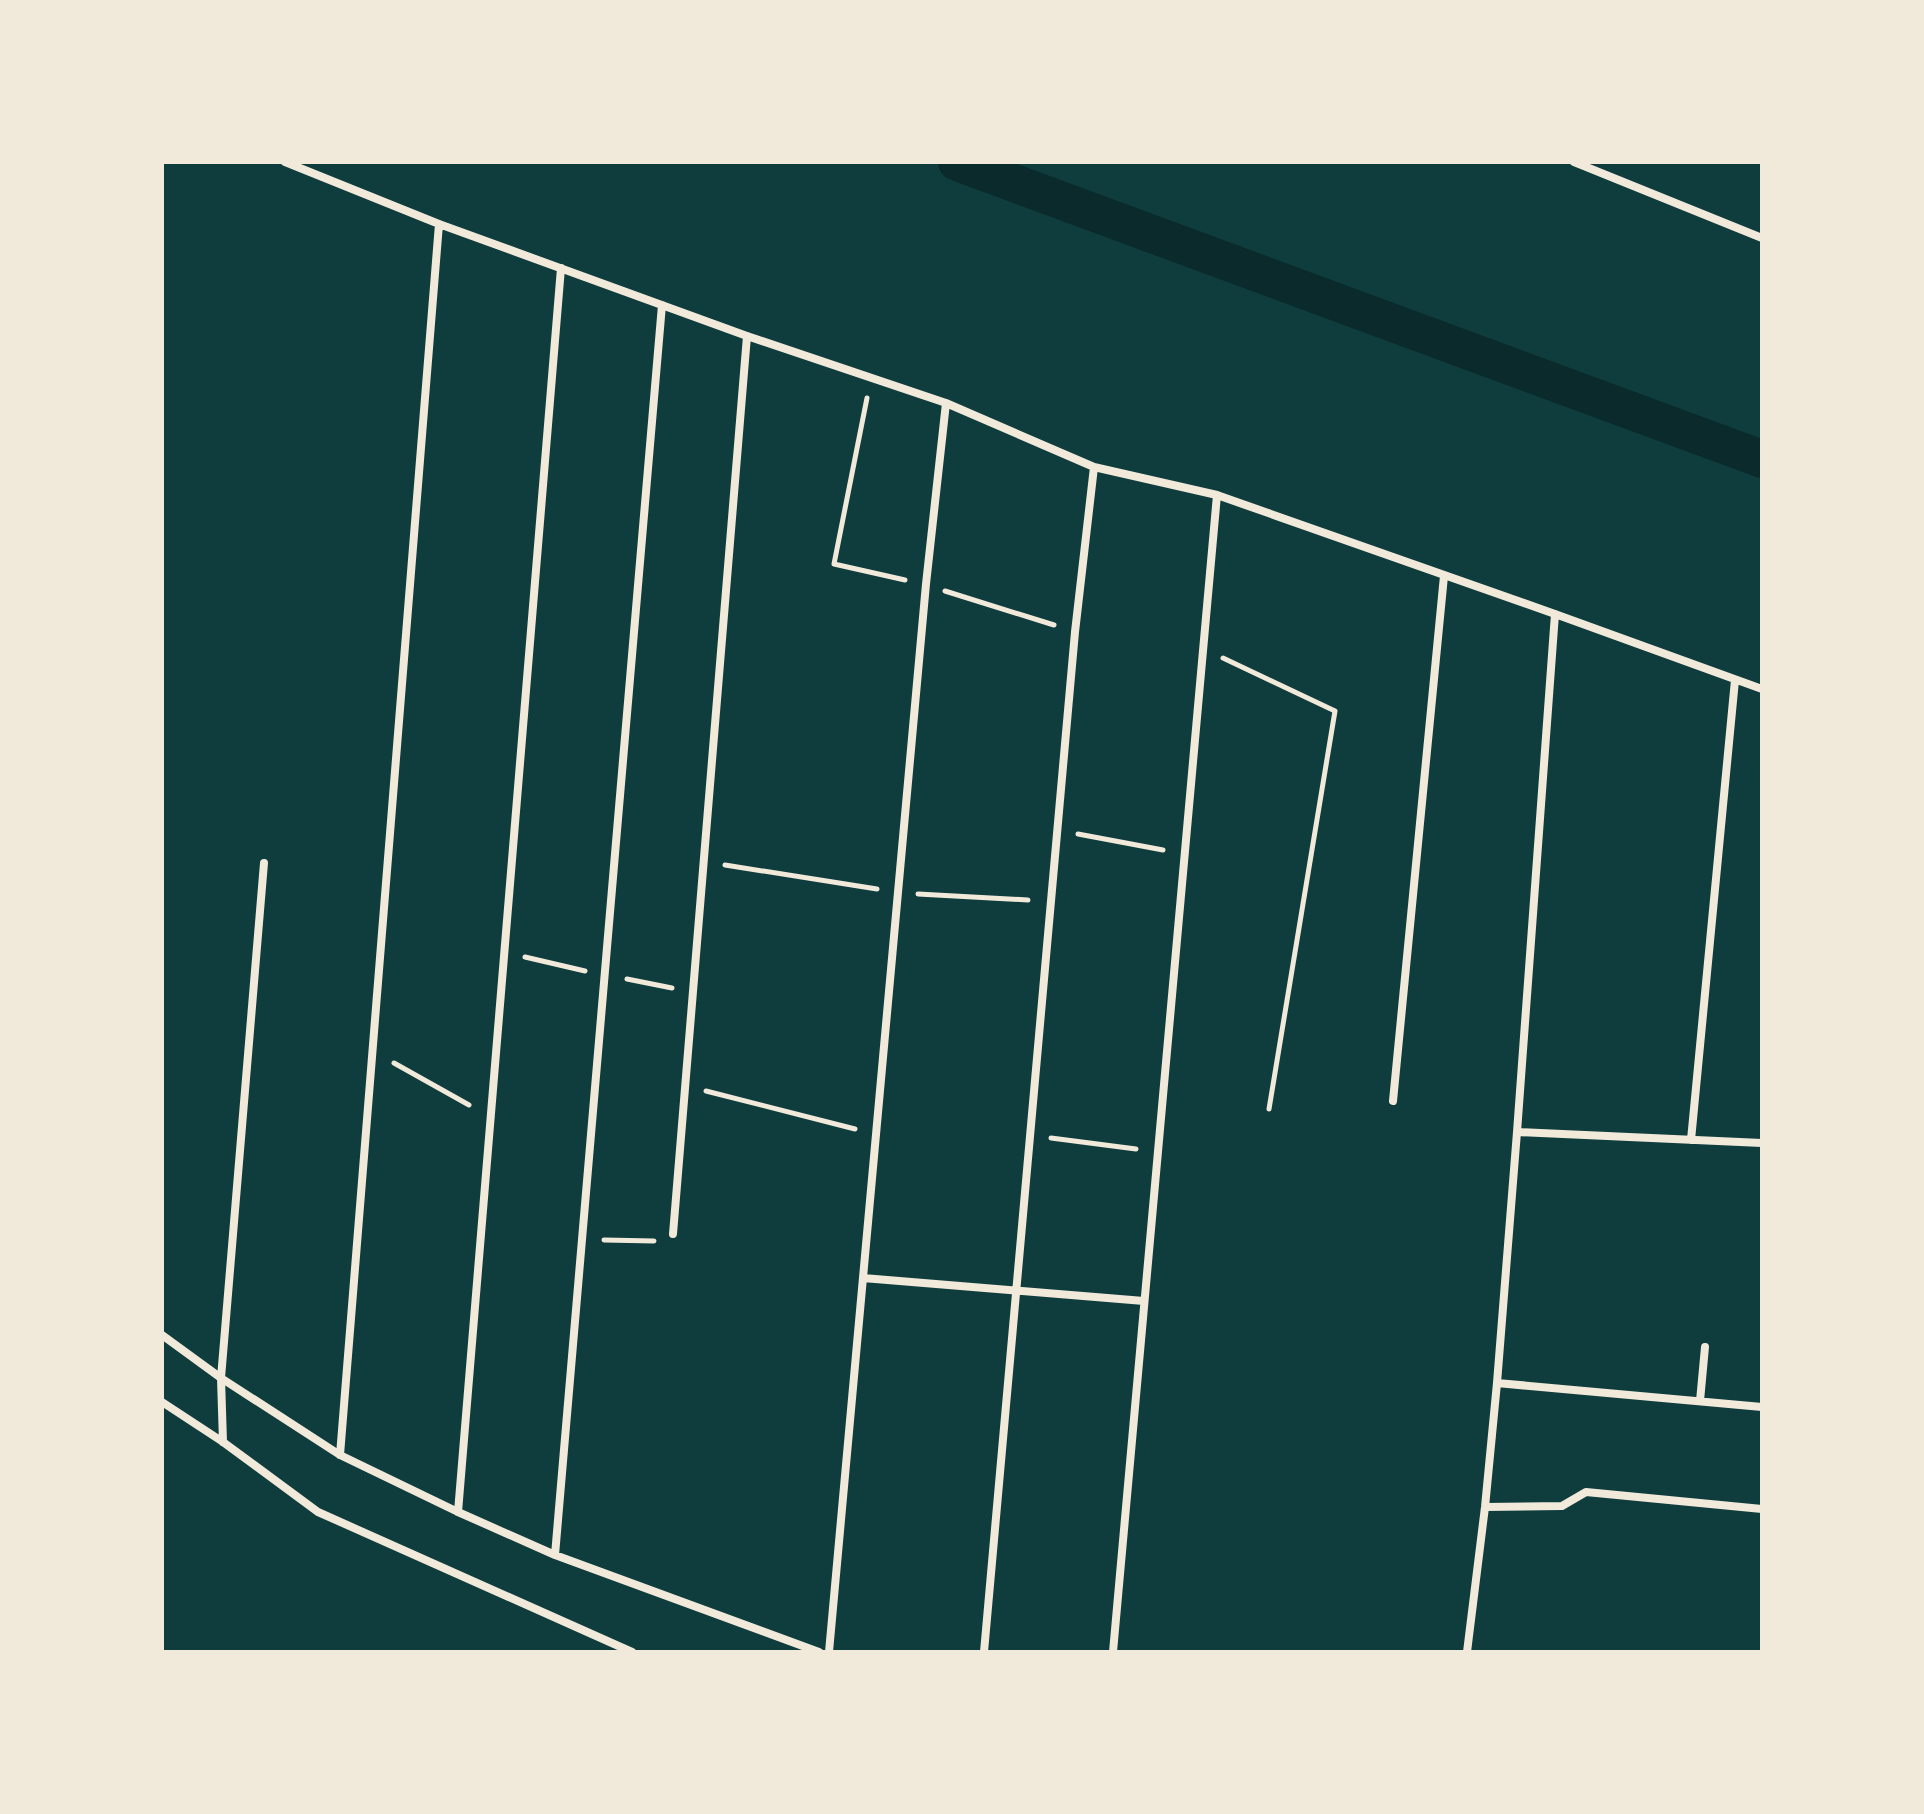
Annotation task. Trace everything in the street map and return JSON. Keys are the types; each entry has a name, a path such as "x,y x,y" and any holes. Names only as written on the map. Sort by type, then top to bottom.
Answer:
{"street":[{"path":"285,162 439,224 747,336 946,403 1094,467 1217,495 1762,689"},
{"path":"1574,162 1762,238"},
{"path":"340,1455 439,224"},
{"path":"458,1512 561,268"},
{"path":"555,1555 662,305"},
{"path":"673,1234 747,336"},
{"path":"829,1652 926,584 946,403"},
{"path":"984,1652 1075,632 1094,467"},
{"path":"1113,1652 1217,495"},
{"path":"1393,1101 1444,576"},
{"path":"1467,1652 1497,1383 1555,614"},
{"path":"1691,1140 1735,680"},
{"path":"223,1442 221,1378 264,863"},
{"path":"1517,1132 1762,1143"},
{"path":"863,1278 1144,1301"},
{"path":"162,1335 221,1378 340,1455 458,1512 555,1555 819,1652"},
{"path":"1700,1401 1705,1347"},
{"path":"1497,1383 1762,1407"},
{"path":"162,1402 223,1442 318,1512 632,1652"},
{"path":"1485,1507 1562,1506 1586,1492 1762,1509"}],"path":[{"path":"871,378 834,564 926,584 1075,632"},
{"path":"1202,649 1335,711 1269,1109"},
{"path":"1058,830 1184,854"},
{"path":"704,862 898,892 1051,902"},
{"path":"372,1051 491,1117"},
{"path":"686,1086 876,1135"},
{"path":"1030,1135 1157,1152"},
{"path":"583,1240 656,1241 673,1234"}],"waterway":[{"path":"957,162 1762,459"}]}
